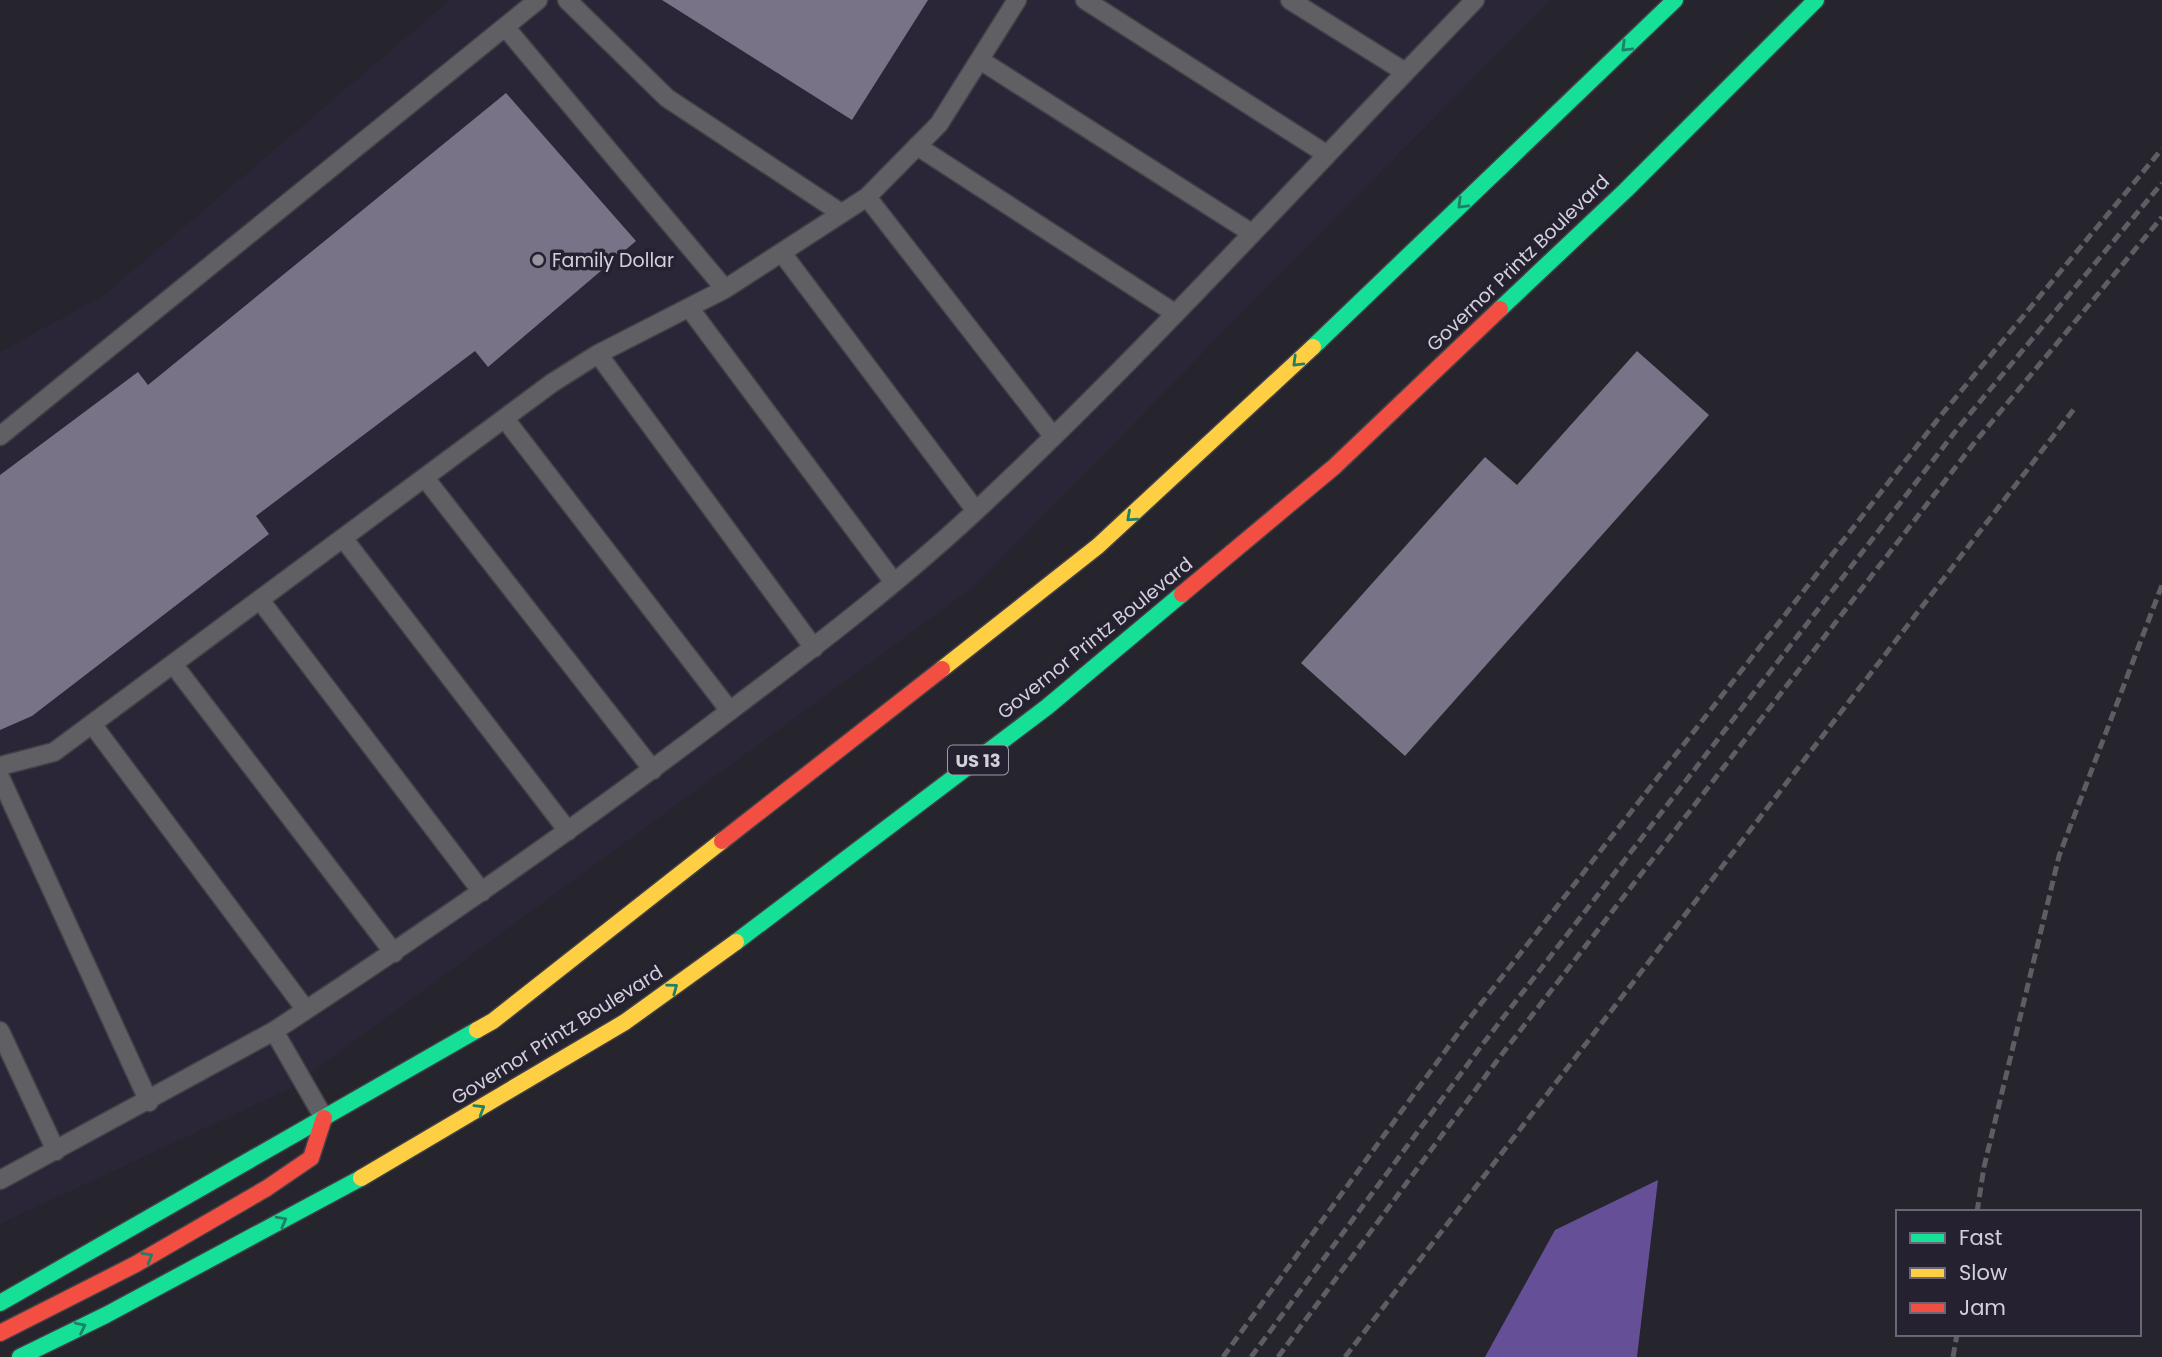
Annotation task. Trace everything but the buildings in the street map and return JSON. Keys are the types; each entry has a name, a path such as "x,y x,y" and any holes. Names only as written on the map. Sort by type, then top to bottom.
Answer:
{"main road":[{"path":"0,1303 493,1021 1098,546 1211,444 1675,0"},
{"name":"Governor Printz Boulevard","path":"20,1357 118,1308 402,1156 625,1022 809,890 1047,707 1334,467 1626,190 1816,0"},
{"path":"0,1333 136,1264 267,1188 310,1158 324,1118"}],"lane":[{"path":"0,436 506,29 538,0"},
{"path":"567,0 667,98 841,213"},
{"path":"0,766 54,752 505,419 598,354 725,289 867,197 939,124 1017,0"},
{"path":"1085,0 1326,154"},
{"path":"1290,0 1405,72"},
{"path":"0,1180 149,1102 274,1031 394,953 653,770 814,648 976,511 1053,436 1475,0"},
{"path":"506,29 725,289"},
{"path":"980,60 1250,232"},
{"path":"916,146 1173,312"},
{"path":"867,197 1053,436"},
{"path":"782,253 976,511"},
{"path":"690,309 893,581"},
{"path":"598,354 814,648"},
{"path":"505,419 730,710"},
{"path":"425,478 653,770"},
{"path":"343,538 568,831"},
{"path":"260,600 482,892"},
{"path":"173,664 394,953"},
{"path":"92,724 306,1010"},
{"path":"0,777 149,1102"},
{"path":"0,1031 56,1151"},
{"path":"274,1031 324,1118"}],"shaded area":[{"path":"450,0 1550,0 972,588 289,1089 0,1224 0,352 104,295"},
{"path":"1658,1180 1637,1357 1485,1357 1555,1230"}],"railway":[{"path":"1223,1357 1462,1028 1942,414 2162,149"},
{"path":"1251,1357 1482,1045 1958,428 2162,183"},
{"path":"1278,1357 1499,1058 1975,442 2162,217"},
{"path":"1345,1357 2074,409"},
{"path":"1977,1210 1984,1167 2059,856 2162,585"},
{"path":"1953,1357 1957,1336"}],"traffic: fast":[{"path":"1313,347 1675,0"},
{"path":"1500,309 1626,190 1816,0"},
{"path":"736,942 1047,707 1182,594"},
{"path":"0,1303 477,1030"},
{"path":"20,1357 106,1315 361,1178"}],"traffic: slow":[{"path":"942,669 1098,546 1313,347"},
{"path":"477,1030 493,1021 722,841"},
{"path":"361,1178 625,1022 736,942"}],"traffic: jam":[{"path":"1182,594 1334,467 1500,309"},
{"path":"722,841 942,669"},
{"path":"0,1333 136,1264 267,1188 311,1158 324,1118"}],"place":[{"name":"Family Dollar","path":"538,260"}]}
